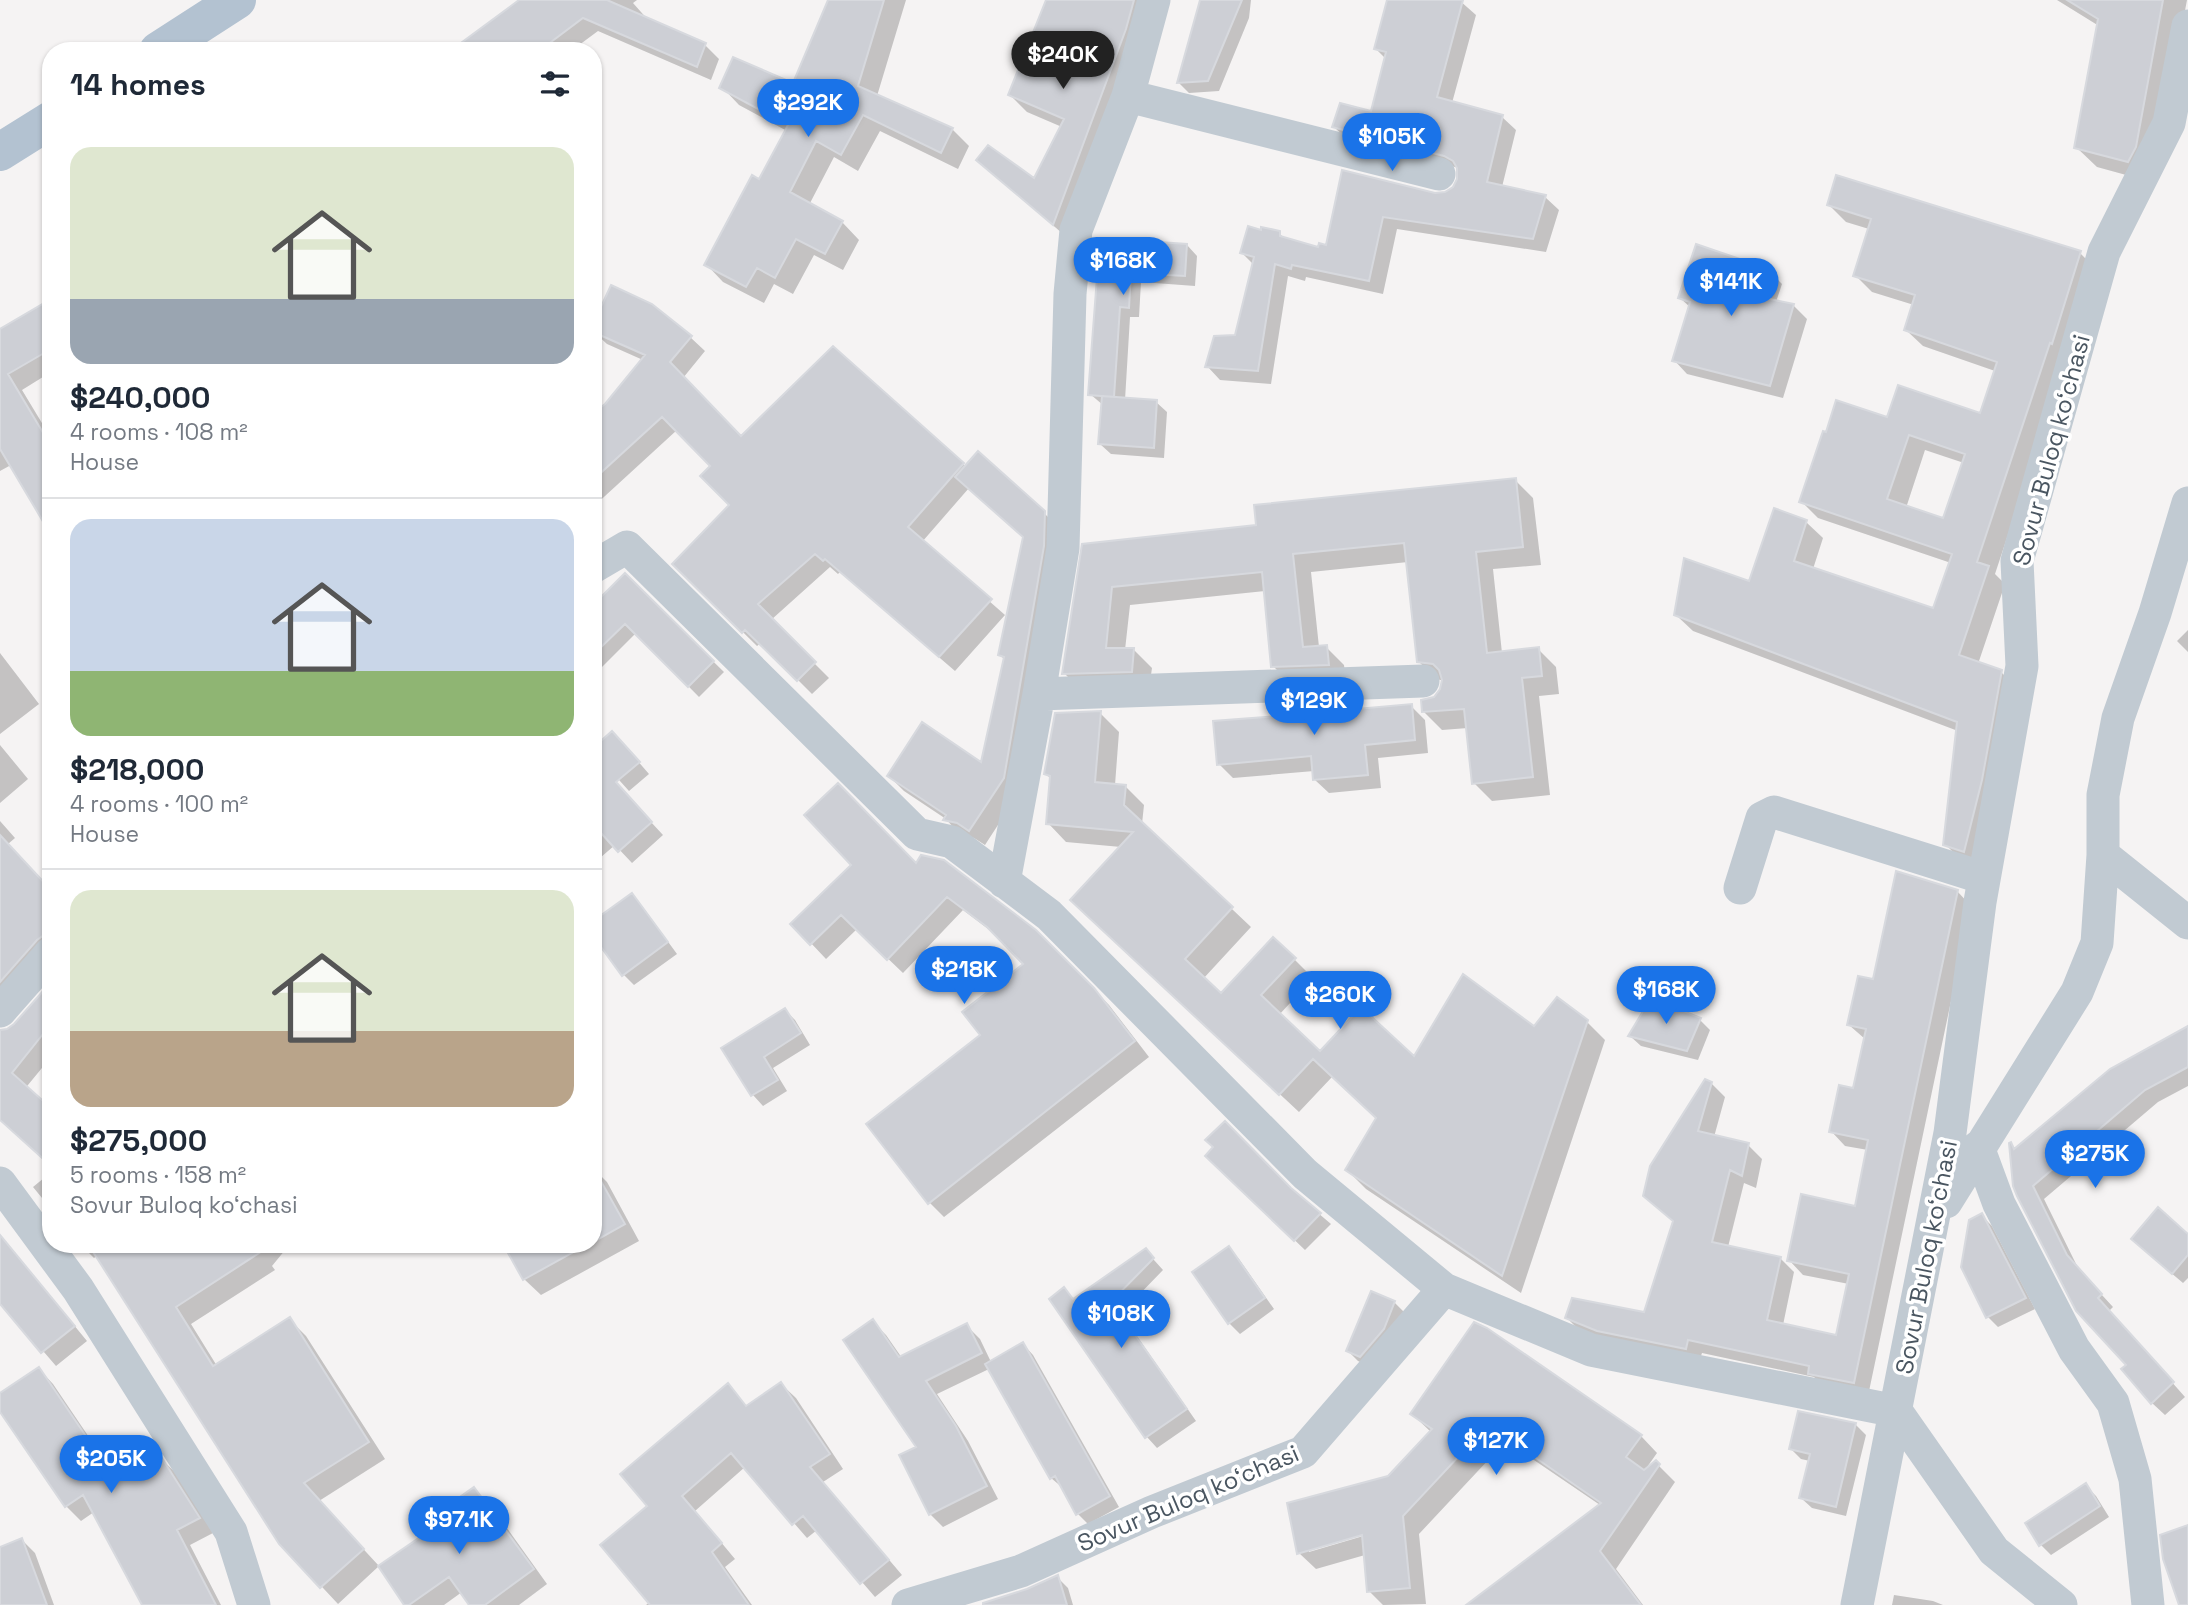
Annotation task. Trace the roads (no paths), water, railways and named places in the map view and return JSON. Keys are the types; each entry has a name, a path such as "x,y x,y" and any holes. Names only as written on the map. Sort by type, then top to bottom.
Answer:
{"main road":[{"path":"172,42 237,0"},
{"path":"0,152 42,126"}],"street":[{"path":"1004,882 1063,548 1070,294 1076,230 1128,96 1154,0"},
{"name":"Sovur Buloq koʻchasi","path":"1857,1605 1935,1221 1950,1133 1984,878 2022,666 2018,561 2104,252 2169,123 2188,26"},
{"path":"1128,96 1439,174"},
{"path":"1935,1221 2077,992 2097,943 2103,855 2103,794 2118,718 2155,612 2188,503"},
{"path":"602,561 627,547 917,834 952,842 1049,915 1305,1174 1444,1289 1591,1350 1896,1411 1994,1551 2061,1605"},
{"path":"1039,694 1423,681"},
{"path":"1740,888 1762,818 1774,812 1984,878"},
{"path":"2103,855 2188,923"},
{"path":"0,1011 42,963"},
{"path":"1979,1147 1999,1204 2074,1349 2113,1403 2135,1479 2148,1605"},
{"path":"0,1183 42,1240"},
{"path":"52,1253 78,1289 230,1532 254,1605"},
{"name":"Sovur Buloq koʻchasi","path":"908,1605 1021,1572 1152,1511 1303,1452 1444,1289"}]}
